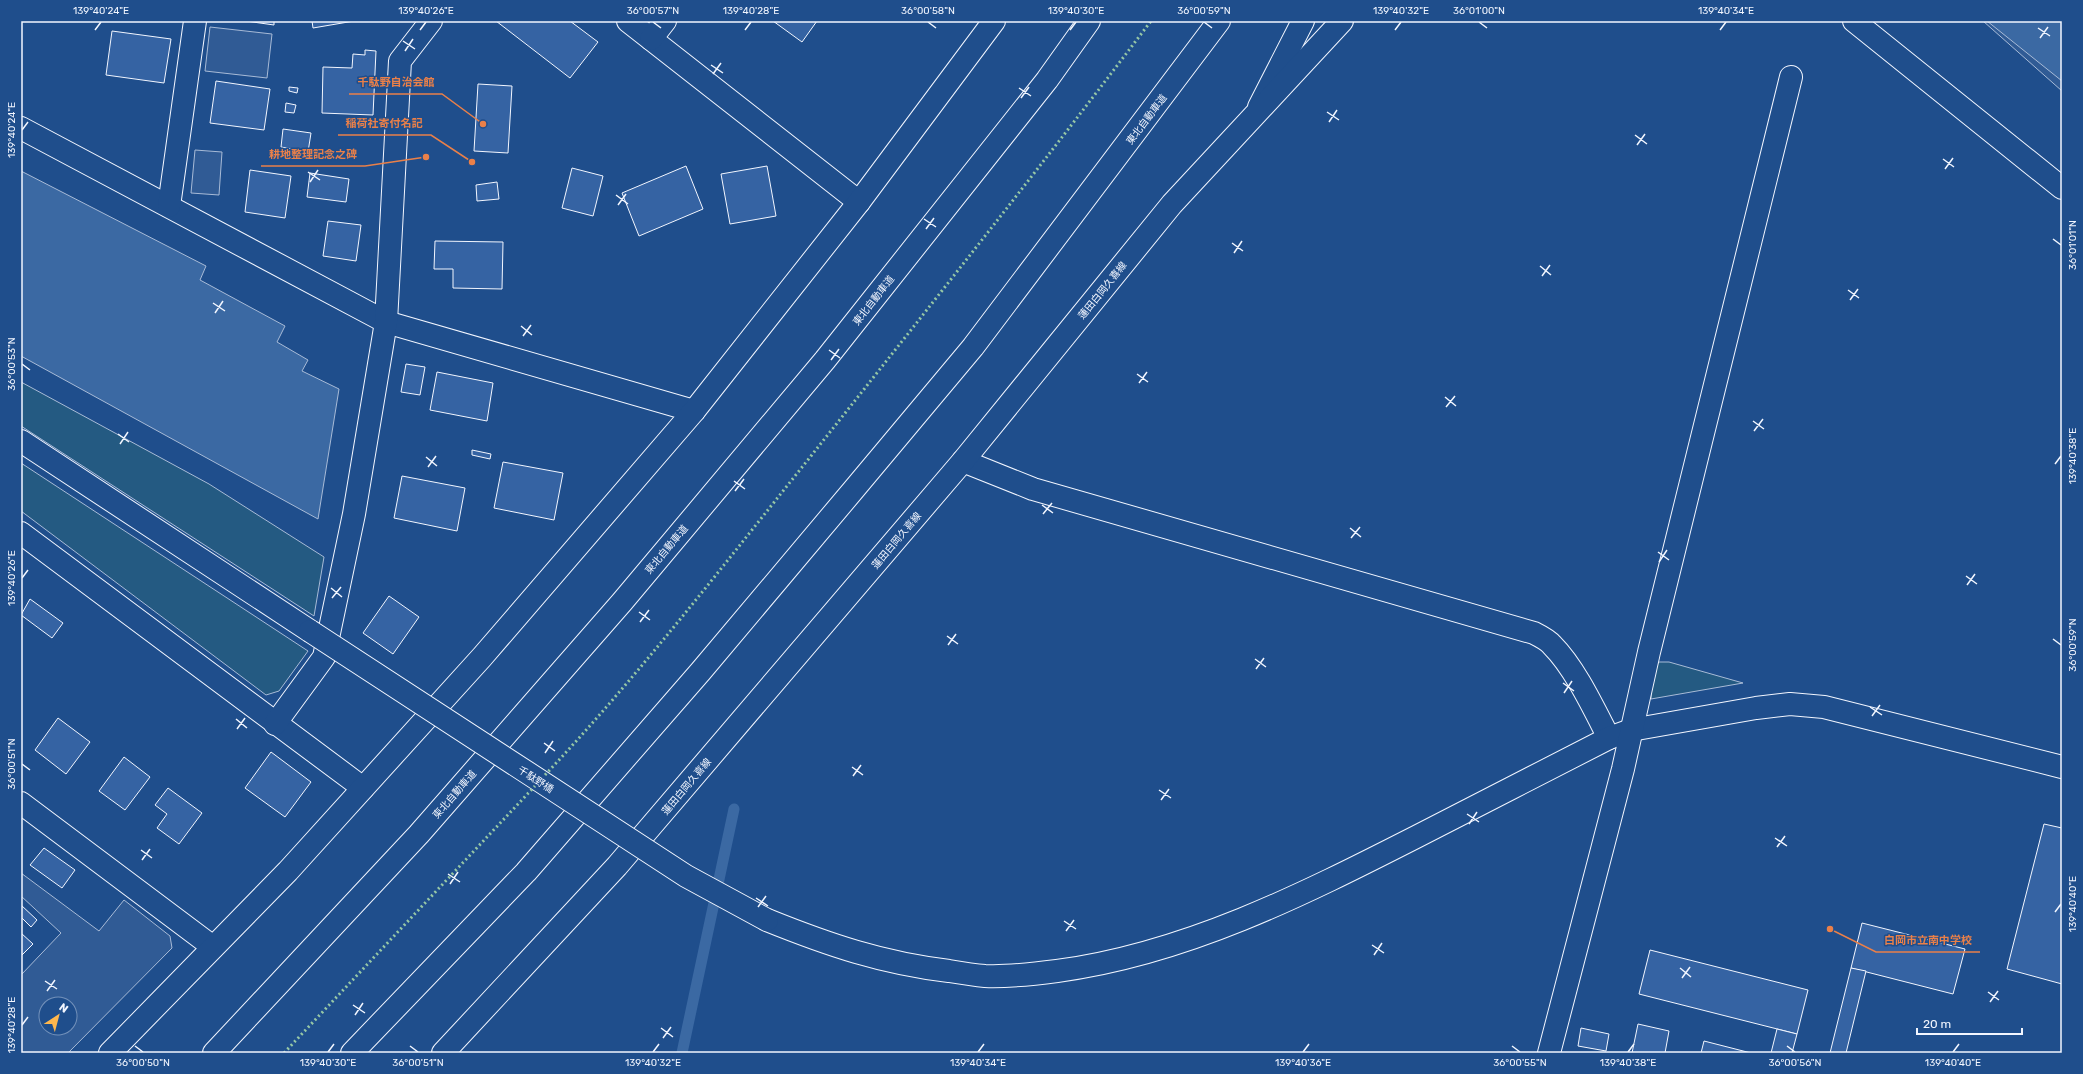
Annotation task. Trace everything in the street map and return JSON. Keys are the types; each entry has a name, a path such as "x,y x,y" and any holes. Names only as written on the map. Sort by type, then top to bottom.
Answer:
{"main road":[{"path":"169,206 195,21"},
{"path":"275,724 324,657 354,514 386,322 400,61 431,21"},
{"path":"628,21 859,202"},
{"path":"651,39 665,21"},
{"path":"110,1053 288,871 482,657 694,411 859,202 994,21"},
{"name":"東北自動車道","path":"214,1053 419,834 627,596 825,360 1047,80 1089,21"},
{"name":"東北自動車道","path":"352,1053 526,872 702,670 855,488 973,347 1219,21"},
{"path":"1256,111 1303,21"},
{"name":"蓮田白岡久喜線","path":"443,1053 617,866 963,461 1172,204 1256,111 1342,21"},
{"path":"1854,21 2062,188"},
{"path":"1549,1053 1623,769 1630,730 1791,78"},
{"path":"21,128 386,322 694,411"},
{"name":"千駄野橋","path":"21,441 310,632 686,876 767,920 822,942 871,957 924,968 985,976 1033,974 1112,962 1218,929 1285,902 1350,871 1609,738 1630,730 1790,704 1824,707 2062,767"},
{"path":"963,461 1033,489 1534,633 1552,643 1589,699 1609,738"},
{"path":"21,533 275,724 363,788"},
{"path":"24,810 213,947"}],"shaded area":[{"path":"1983,21 2062,21 2062,91"},
{"path":"1987,21 2062,21 2062,81"},
{"path":"210,27 272,34 267,78 205,71"},
{"path":"195,150 222,152 219,195 191,193"},
{"path":"21,171 206,266 200,280 285,326 277,342 308,360 302,371 339,389 318,519 21,356"},
{"path":"21,382 209,484 324,557 314,616 21,426"},
{"path":"21,463 308,651 279,691 266,695 21,511"},
{"path":"1659,662 1669,662 1743,683 1651,699 1651,672"},
{"path":"21,873 99,931 124,900 170,936 172,948 68,1053 21,1053 21,975 61,933 21,896"}],"building":[{"path":"246,21 274,21 274,25"},
{"path":"312,21 354,21 313,28"},
{"path":"496,21 570,21 598,42 570,78"},
{"path":"773,21 817,21 802,42"},
{"path":"112,31 171,39 164,83 106,75"},
{"path":"365,50 376,51 373,115 322,113 323,67 352,68 353,54 365,55"},
{"path":"216,81 270,89 264,130 210,123"},
{"path":"478,84 512,86 508,153 474,151"},
{"path":"289,87 298,88 297,93 289,91"},
{"path":"286,103 296,105 294,113 285,112"},
{"path":"283,129 311,133 308,152 281,147"},
{"path":"686,166 703,209 639,236 622,193"},
{"path":"767,166 776,216 730,224 721,174"},
{"path":"572,168 603,176 593,216 562,208"},
{"path":"250,170 291,176 285,218 245,212"},
{"path":"310,173 349,179 346,202 307,197"},
{"path":"497,182 499,199 477,201 476,185"},
{"path":"328,221 361,225 356,261 323,256"},
{"path":"435,241 503,242 502,289 453,288 453,269 434,269"},
{"path":"406,364 425,367 420,395 401,392"},
{"path":"437,372 493,383 487,421 430,410"},
{"path":"472,450 491,454 490,459 472,455"},
{"path":"503,462 563,473 554,520 494,508"},
{"path":"402,476 465,488 457,531 394,518"},
{"path":"389,596 419,617 393,654 363,633"},
{"path":"30,599 63,623 52,638 21,615"},
{"path":"58,718 90,742 66,774 35,750"},
{"path":"271,752 311,782 285,817 245,788"},
{"path":"124,757 150,777 125,810 99,791"},
{"path":"168,788 202,813 179,844 157,828 167,814 155,805"},
{"path":"2044,824 2062,828 2062,984 2007,969"},
{"path":"44,848 75,870 62,888 30,865"},
{"path":"21,905 37,920 31,927 21,917"},
{"path":"1862,923 1965,949 1953,994 1851,968"},
{"path":"21,933 33,944 21,956"},
{"path":"1650,950 1808,990 1797,1034 1639,994"},
{"path":"1851,968 1866,971 1846,1053 1830,1053"},
{"path":"1638,1024 1669,1031 1665,1053 1632,1053"},
{"path":"1581,1028 1609,1034 1606,1051 1578,1046"},
{"path":"1777,1029 1797,1034 1792,1053 1771,1053"},
{"path":"1704,1041 1751,1053 1701,1053"}],"waterway":[{"path":"682,1053 734,809"}],"hedge":[{"path":"545,775 613,699 711,581 980,242 1151,21"},
{"path":"284,1053 535,786"}],"place":[{"name":"千駄野自治会館","path":"483,124"},
{"name":"耕地整理記念之碑","path":"426,157"},
{"name":"稲荷社寄付名記","path":"472,162"},
{"name":"白岡市立南中学校","path":"1830,929"}]}
